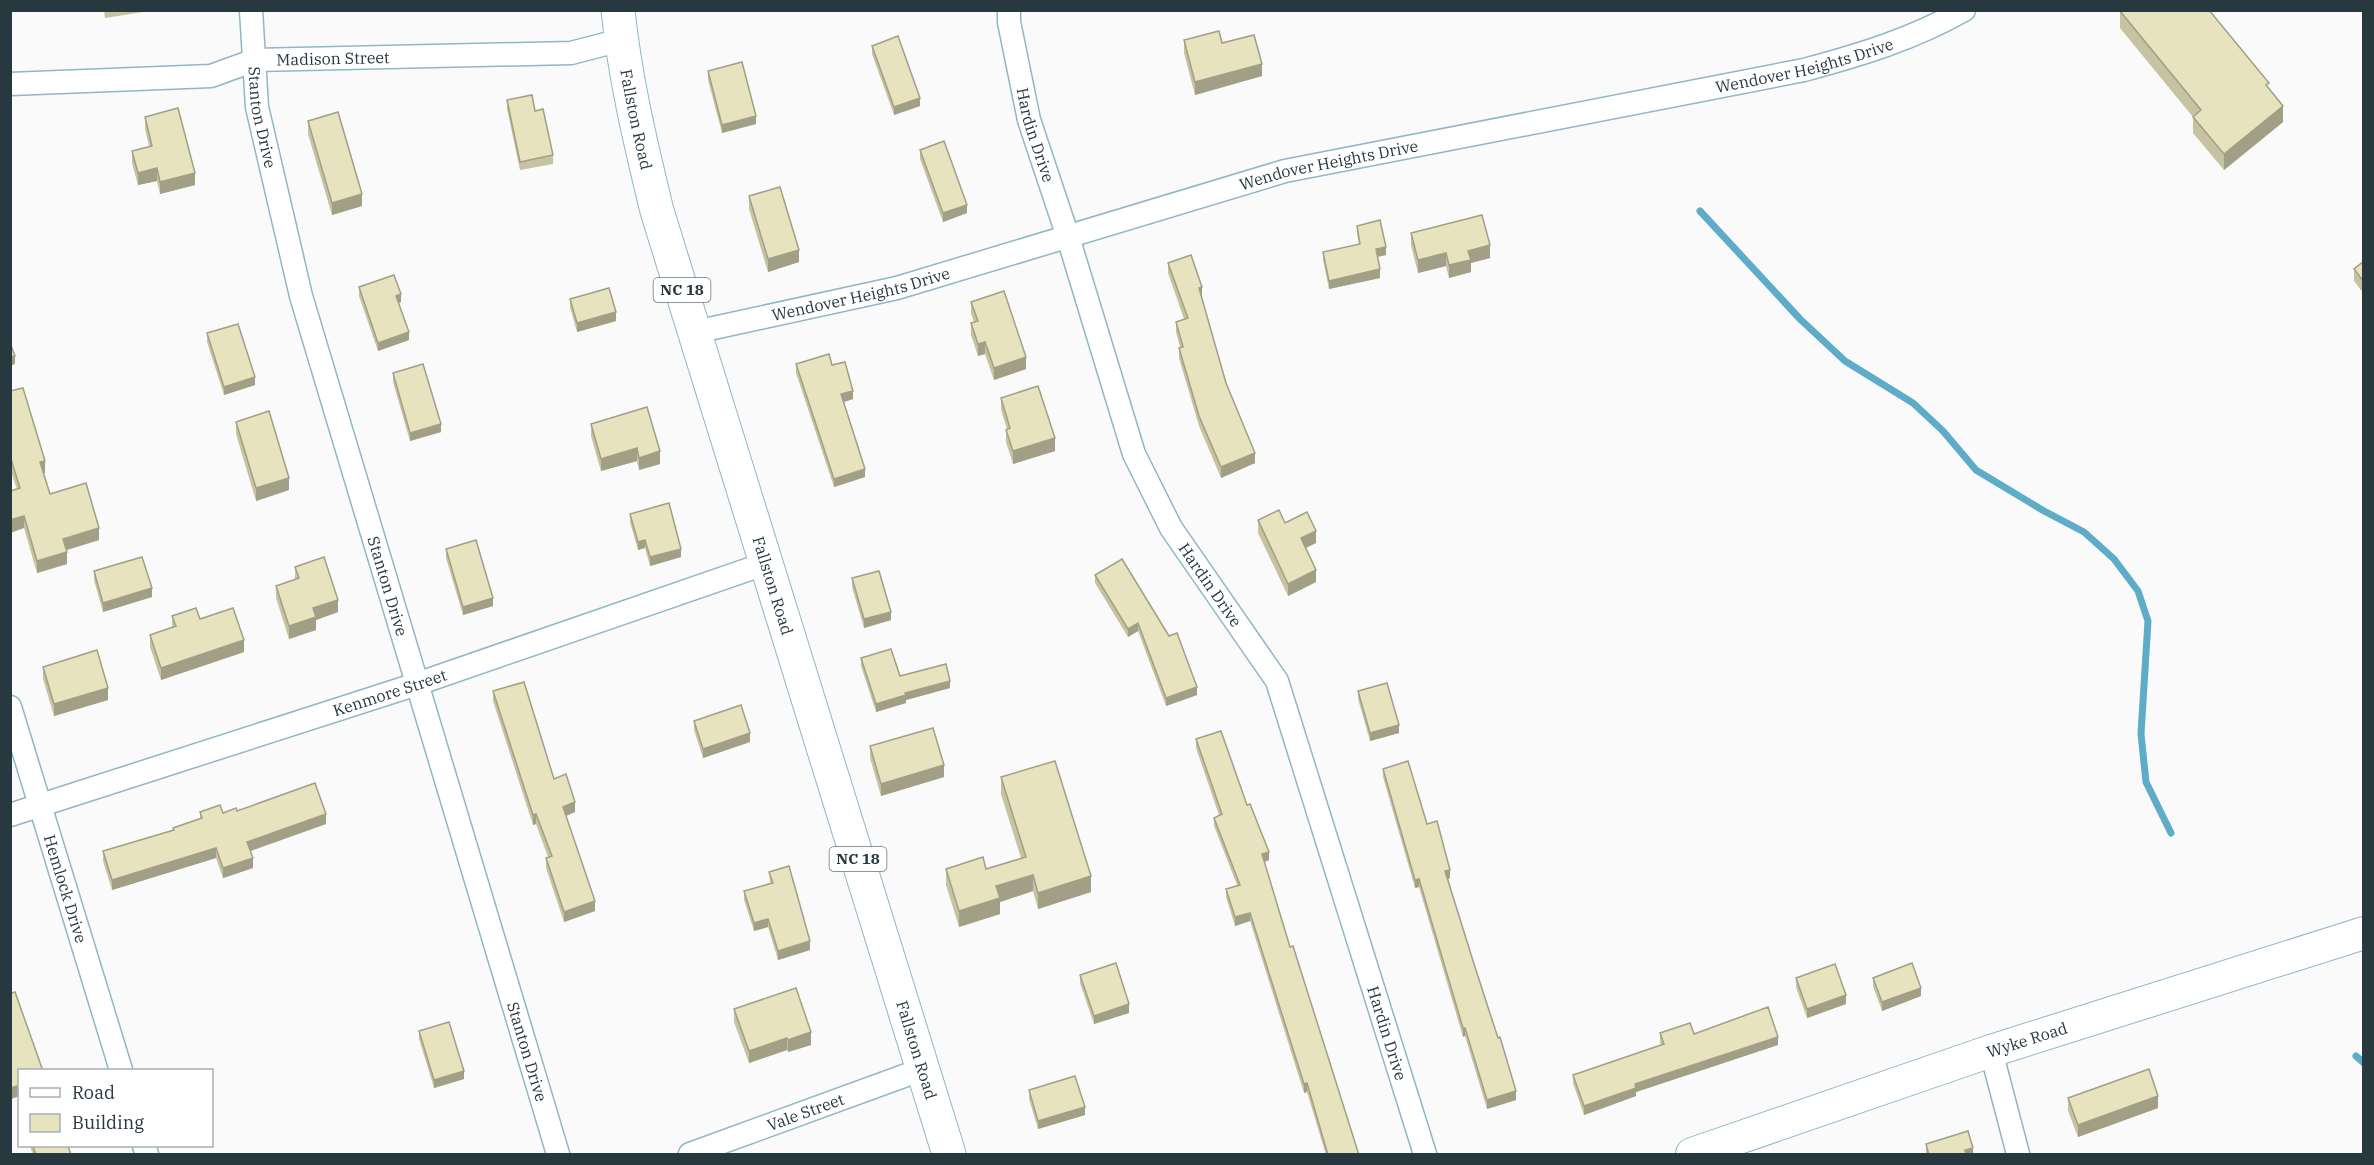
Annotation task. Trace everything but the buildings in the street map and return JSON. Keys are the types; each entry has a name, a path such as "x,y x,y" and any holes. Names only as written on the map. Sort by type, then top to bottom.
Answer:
{"main road":[{"name":"Fallston Road","path":"620,25 639,134 657,211 949,1155"},
{"name":"Wyke Road","path":"1692,1155 1991,1051 2364,933"}],"street":[{"name":"Stanton Drive","path":"251,10 255,88 260,126 301,296 558,1155"},
{"name":"Hardin Drive","path":"1009,10 1029,120 1068,237 1134,454 1171,528 1277,681 1425,1155"},
{"name":"Wendover Heights Drive","path":"695,332 897,288 1284,171 1804,70 1880,49 1937,25 1964,10"},
{"name":"Madison Street","path":"10,84 211,76 255,60 571,52 620,25"},
{"name":"Kenmore Street","path":"10,815 417,684 767,563"},
{"name":"Hemlock Drive","path":"10,707 120,1069"},
{"path":"1991,1051 2019,1155"},
{"name":"Vale Street","path":"690,1155 923,1069"}],"waterway":[{"path":"1700,211 1800,319 1845,361 1913,403 1943,431 1976,470 2084,532 2114,559 2138,591 2148,621 2141,734 2146,782 2171,833"},
{"path":"2356,1056 2364,1063"}]}
